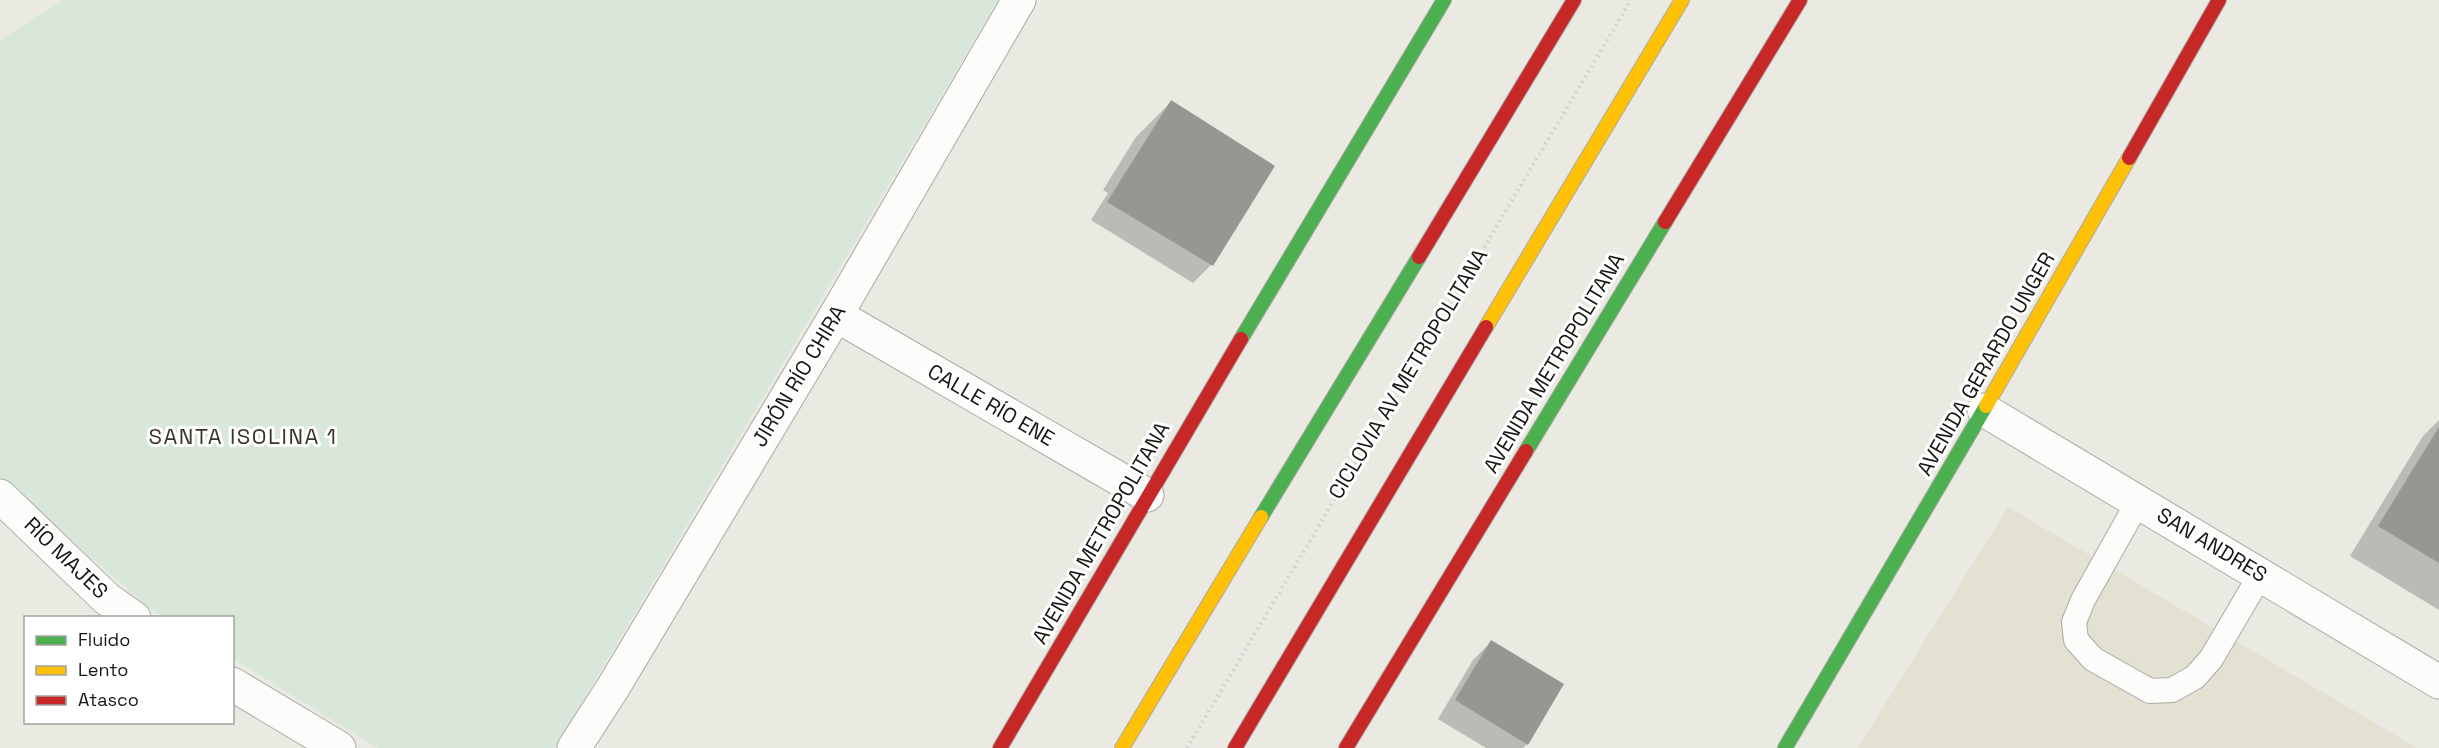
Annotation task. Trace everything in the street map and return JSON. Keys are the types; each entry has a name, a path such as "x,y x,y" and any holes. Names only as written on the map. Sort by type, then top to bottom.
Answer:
{"street":[{"name":"JIRÓN RÍO CHIRA","path":"574,748 614,686 836,315 1019,0"},
{"name":"AVENIDA METROPOLITANA","path":"1000,748 1147,495 1444,0"},
{"path":"1122,748 1574,0"},
{"path":"1235,748 1682,0"},
{"name":"AVENIDA METROPOLITANA","path":"1346,748 1800,0"},
{"name":"AVENIDA GERARDO UNGER","path":"1785,748 1984,410 2219,0"},
{"name":"CALLE RÍO ENE","path":"836,315 1147,495"},
{"name":"SAN ANDRES","path":"1984,410 2439,682"},
{"name":"RÍO MAJES","path":"0,496 107,599 131,616"},
{"path":"234,685 339,748"}],"lane":[{"path":"2138,502 2083,600 2074,622 2076,640 2093,659 2150,691 2172,690 2195,677 2211,659 2261,574"}],"path":[{"name":"CICLOVIA AV METROPOLITANA","path":"1187,748 1631,0"}],"shaded area":[{"path":"2008,507 2417,748 1858,748"}],"green space":[{"path":"63,0 998,0 555,748 378,748 234,660 234,616 162,616 149,608 0,478 0,40"}],"building":[{"path":"1171,100 1275,166 1213,266 1107,202"},
{"path":"2439,427 2439,563 2378,526"},
{"path":"1491,640 1564,684 1528,745 1455,700"}],"traffic: fast":[{"path":"1241,339 1444,0"},
{"path":"1526,451 1665,222"},
{"path":"1261,517 1419,257"},
{"path":"1785,748 1986,406"}],"traffic: slow":[{"path":"1486,327 1682,0"},
{"path":"1986,406 2129,158"},
{"path":"1122,748 1261,517"}],"traffic: jam":[{"path":"1419,257 1574,0"},
{"path":"1665,222 1800,0"},
{"path":"2129,158 2219,0"},
{"path":"1235,748 1486,327"},
{"path":"1000,748 1241,339"},
{"path":"1346,748 1526,451"}],"district":[{"name":"SANTA ISOLINA 1","path":"243,436"}]}
